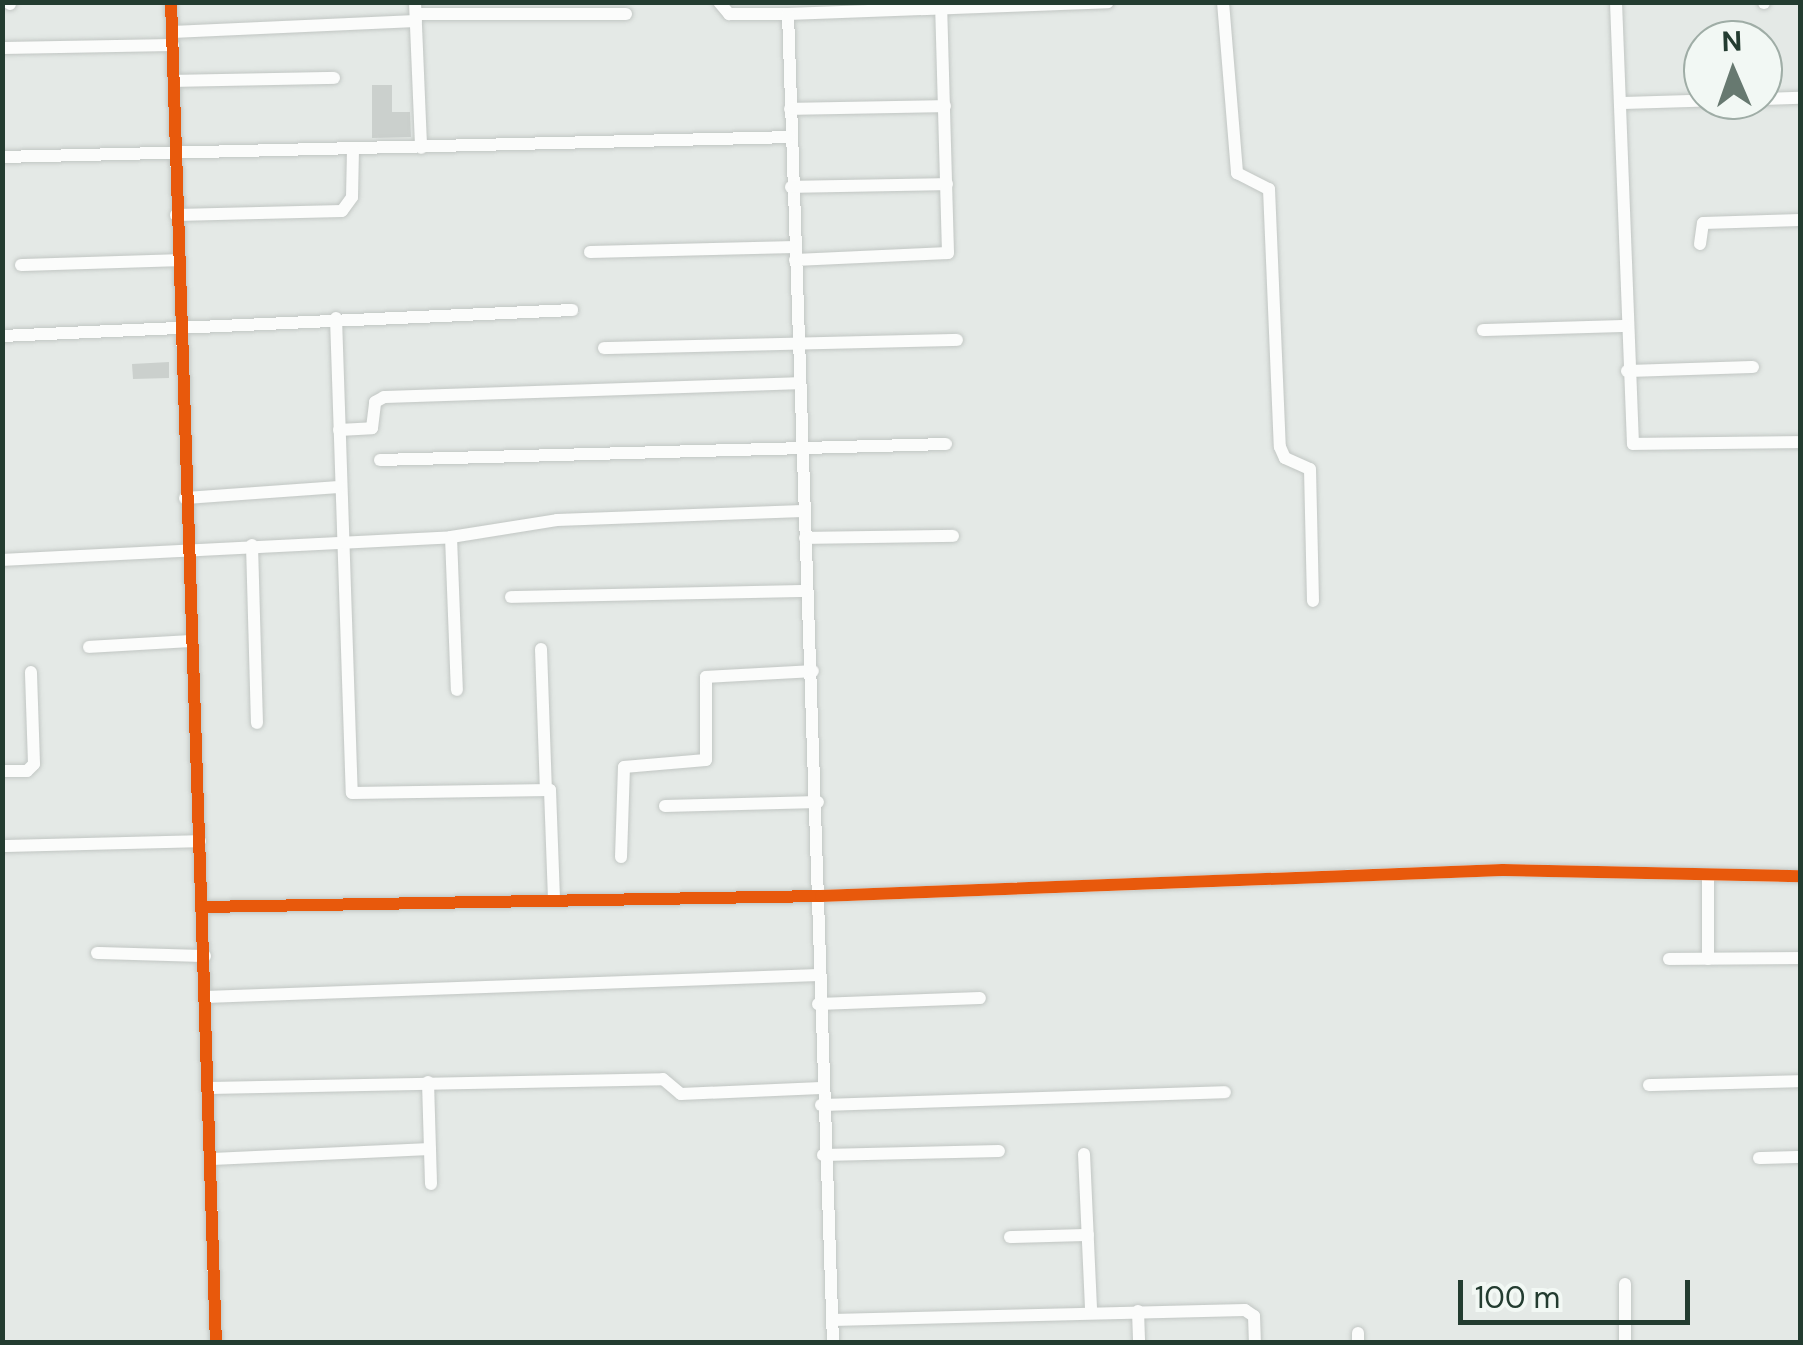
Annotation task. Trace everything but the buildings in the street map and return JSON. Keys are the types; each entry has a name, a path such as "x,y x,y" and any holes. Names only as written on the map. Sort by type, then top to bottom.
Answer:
{"street":[{"path":"170,2 216,1342"},
{"path":"720,2 729,14 1108,2"},
{"path":"1223,2 1237,173 1269,187 1280,447 1285,458 1310,468 1313,601"},
{"path":"1616,2 1627,371 1636,447 1800,442"},
{"path":"590,252 946,254 948,184 941,7"},
{"path":"3,48 173,38 481,8 626,14"},
{"path":"416,13 421,148"},
{"path":"788,14 798,383 821,896 820,1088 833,1342"},
{"path":"175,82 334,78"},
{"path":"1621,103 1683,101"},
{"path":"790,109 945,106"},
{"path":"2,158 790,137"},
{"path":"176,215 342,210 352,197 353,150"},
{"path":"791,187 948,184"},
{"path":"1700,244 1703,222 1800,220"},
{"path":"21,266 177,260"},
{"path":"2,336 572,310"},
{"path":"336,318 340,543 353,795 546,789"},
{"path":"1483,330 1625,326"},
{"path":"604,348 797,340 957,340"},
{"path":"1627,371 1754,366"},
{"path":"338,430 372,428 374,402 384,397 798,383"},
{"path":"380,460 801,445 946,444"},
{"path":"185,498 340,487"},
{"path":"2,560 451,537 557,520 803,511"},
{"path":"805,538 953,536"},
{"path":"451,537 456,690"},
{"path":"252,545 256,723"},
{"path":"510,598 807,592"},
{"path":"90,647 190,640"},
{"path":"541,649 554,900"},
{"path":"622,857 624,767 706,760 706,678 813,671"},
{"path":"2,772 34,764 31,672"},
{"path":"665,806 818,802"},
{"path":"2,846 200,841"},
{"path":"204,907 821,896 1503,870 1708,878 1800,876"},
{"path":"1708,878 1708,959"},
{"path":"97,953 205,956"},
{"path":"1669,959 1800,958"},
{"path":"205,997 819,975"},
{"path":"818,1004 980,998"},
{"path":"209,1088 662,1079 681,1094 820,1088"},
{"path":"1649,1085 1800,1081"},
{"path":"428,1082 431,1184"},
{"path":"821,1105 1226,1092"},
{"path":"212,1159 430,1149"},
{"path":"823,1155 999,1151"},
{"path":"1084,1154 1090,1311"},
{"path":"1759,1158 1800,1156"},
{"path":"1010,1237 1088,1235"},
{"path":"1625,1284 1625,1342"},
{"path":"832,1320 1247,1310 1254,1316 1254,1342"},
{"path":"1138,1311 1139,1342"}],"cycle path":[{"path":"171,2 216,1342"},
{"path":"203,907 821,896 1503,870 1800,876"}]}
